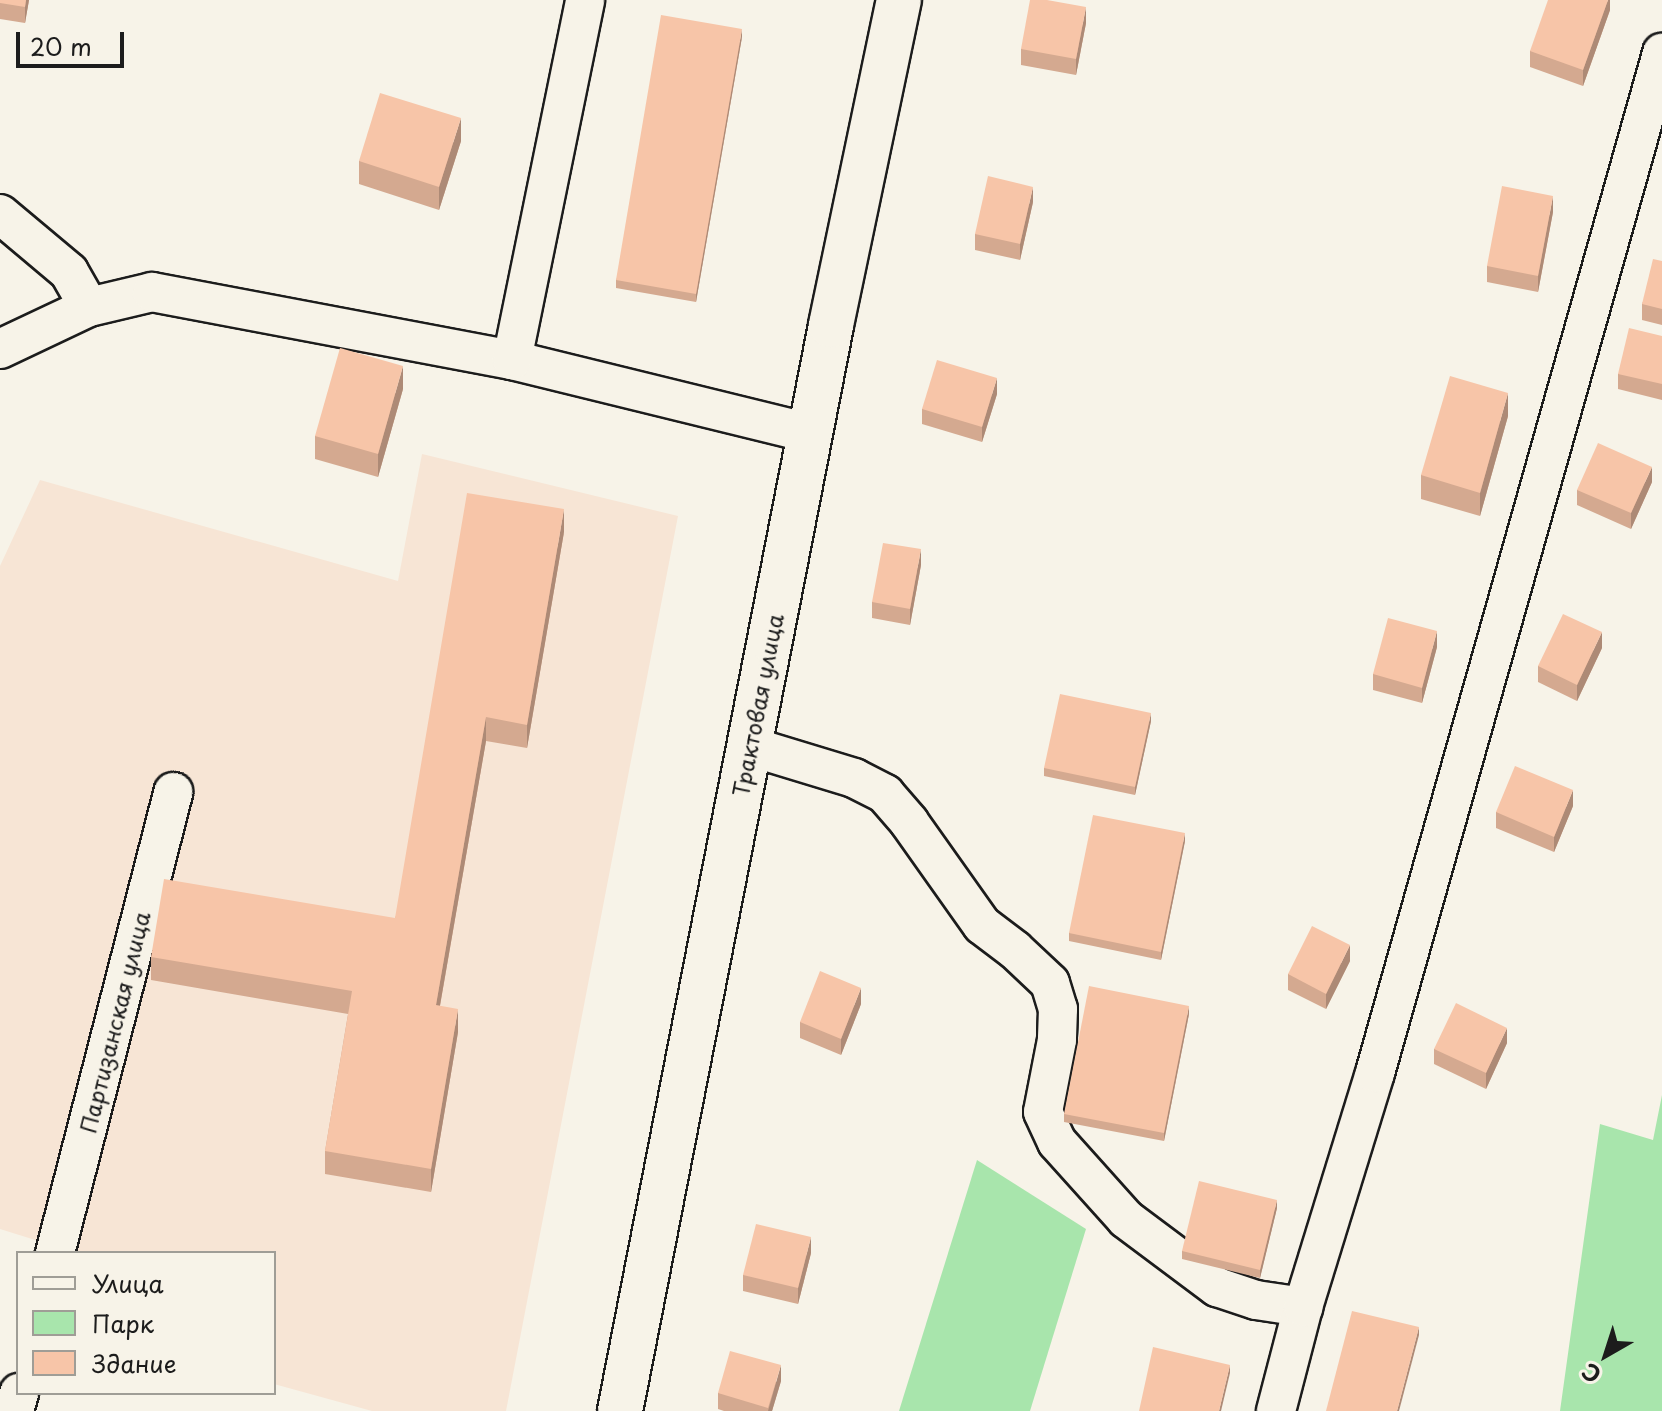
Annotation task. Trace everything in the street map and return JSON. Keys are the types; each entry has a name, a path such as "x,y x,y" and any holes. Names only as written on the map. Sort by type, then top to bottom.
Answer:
{"highway":[{"name":"Трактовая улица","path":"620,1411 810,433 899,0"}],"street":[{"path":"512,360 585,0"},
{"path":"1276,1411 1303,1307 1380,1058 1662,53"},
{"path":"0,214 69,272 89,307"},
{"path":"0,349 89,307 152,292 512,360 810,433"},
{"path":"749,746 854,778 885,794 909,822 982,925 1050,983 1058,1009 1057,1040 1043,1112 1057,1142 1126,1219 1217,1287 1256,1300 1303,1307"},
{"name":"Партизанская улица","path":"56,1251 173,792"}],"shaded area":[{"path":"422,454 678,516 506,1411 372,1411 276,1385 276,1251 71,1251 0,1229 0,566 40,480 398,581"}],"green space":[{"path":"1662,1095 1662,1411 1560,1411 1600,1124 1653,1140"},
{"path":"977,1160 1086,1229 1030,1411 899,1411"}],"building":[{"path":"0,0 26,0 25,7 0,3"},
{"path":"1030,0 1086,7 1076,59 1021,49"},
{"path":"1548,0 1608,0 1583,70 1530,51"},
{"path":"661,15 742,29 696,294 616,280"},
{"path":"380,93 461,118 439,187 359,161"},
{"path":"988,176 1033,187 1020,244 975,234"},
{"path":"1502,186 1553,196 1538,276 1487,266"},
{"path":"1653,259 1662,261 1662,309 1642,304"},
{"path":"1629,328 1662,336 1662,384 1618,374"},
{"path":"340,348 403,366 378,454 315,436"},
{"path":"937,360 997,378 982,427 922,409"},
{"path":"1450,376 1508,393 1480,493 1421,475"},
{"path":"1598,443 1652,467 1631,513 1577,490"},
{"path":"467,493 564,509 527,725 486,717 436,1005 458,1009 431,1169 325,1151 352,991 151,957 164,879 395,918"},
{"path":"883,543 921,549 910,609 872,602"},
{"path":"1563,614 1602,632 1577,685 1538,666"},
{"path":"1388,618 1437,631 1422,688 1373,674"},
{"path":"1060,694 1151,713 1135,787 1044,768"},
{"path":"1515,766 1573,790 1554,837 1496,812"},
{"path":"1093,815 1185,833 1161,952 1069,933"},
{"path":"1312,926 1350,945 1326,994 1288,974"},
{"path":"820,971 861,988 841,1039 800,1022"},
{"path":"1089,986 1189,1006 1164,1133 1064,1114"},
{"path":"1456,1003 1507,1028 1486,1073 1434,1049"},
{"path":"1199,1181 1277,1200 1260,1270 1182,1251"},
{"path":"756,1224 811,1237 798,1288 743,1275"},
{"path":"1352,1311 1419,1327 1397,1411 1326,1411"},
{"path":"1153,1347 1230,1365 1219,1411 1139,1411"},
{"path":"730,1351 781,1365 768,1408 718,1393"}]}
